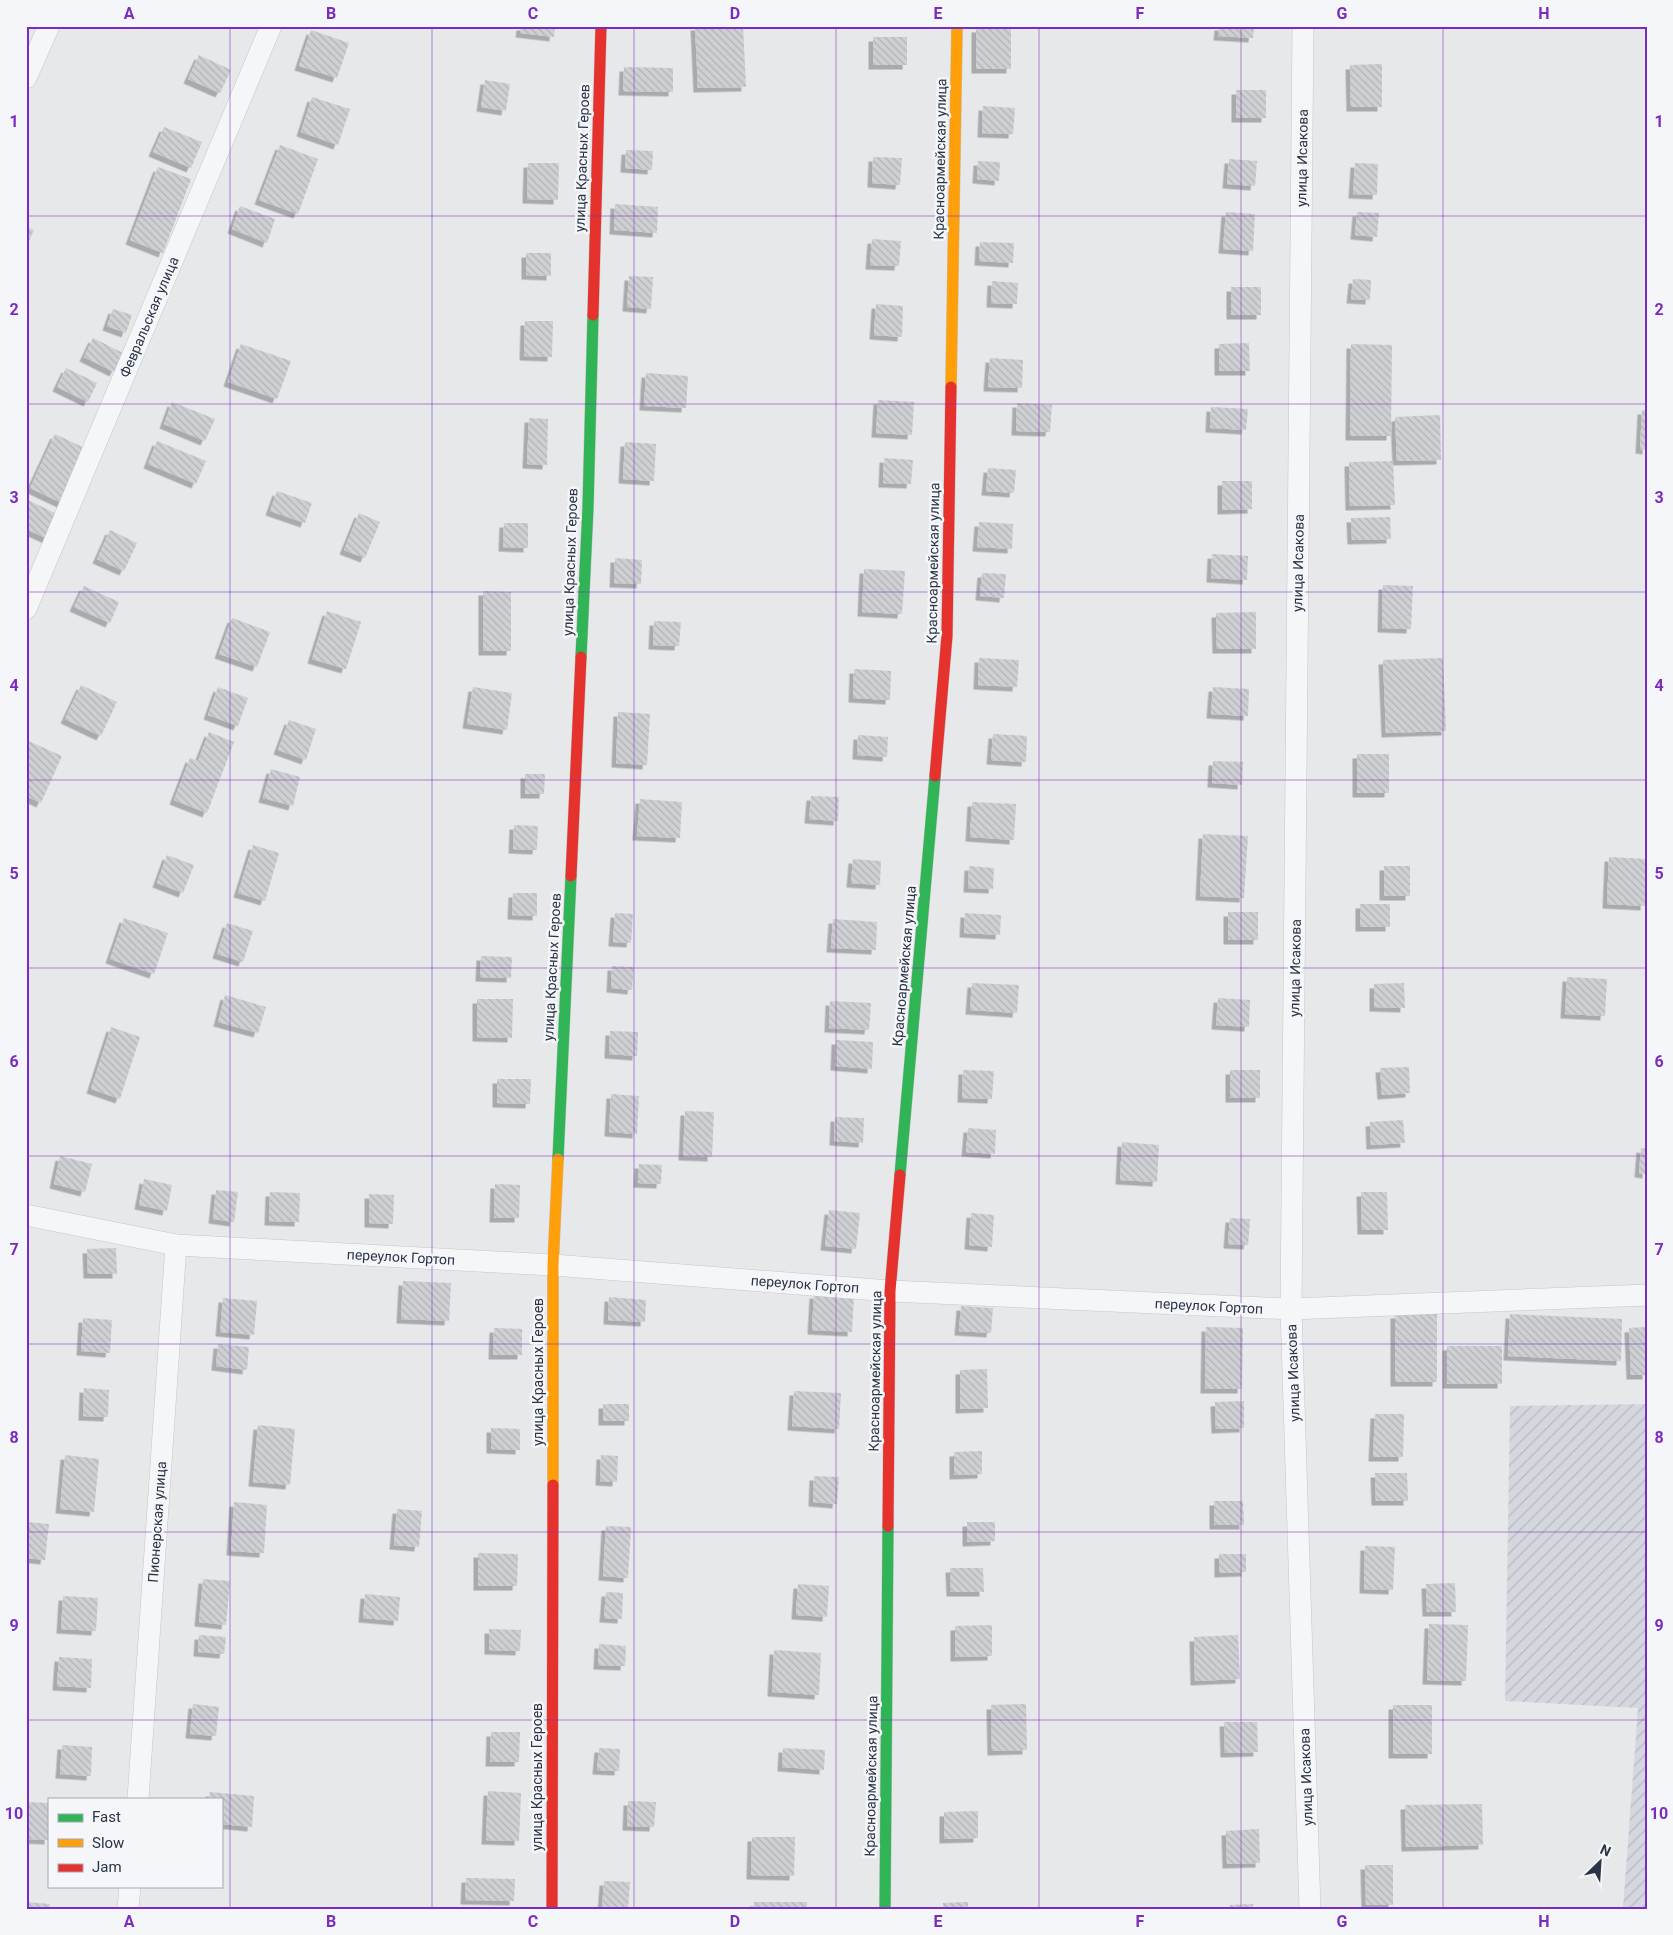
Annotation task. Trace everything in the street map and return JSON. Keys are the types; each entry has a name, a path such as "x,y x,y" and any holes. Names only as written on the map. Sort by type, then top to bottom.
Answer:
{"main road":[{"name":"улица Красных Героев","path":"552,1909 553,1265 588,507 601,26"},
{"name":"Красноармейская улица","path":"885,1909 890,1291 947,636 957,26"}],"street":[{"path":"26,78 49,26"},
{"name":"Февральская улица","path":"26,609 271,26"},
{"name":"улица Исакова","path":"1303,26 1291,1309 1310,1909"},
{"name":"переулок Гортоп","path":"26,1215 176,1245 553,1265 890,1291 1291,1309 1647,1295"},
{"name":"Пионерская улица","path":"138,1798 176,1245"},
{"path":"128,1909 130,1888"}],"shaded area":[{"path":"1647,1404 1647,1909 1623,1909 1638,1708 1505,1701 1510,1406"}],"building":[{"path":"521,26 555,26 554,37 520,33"},
{"path":"695,26 743,26 746,87 698,88"},
{"path":"1219,26 1254,26 1253,38 1218,36"},
{"path":"976,28 1011,28 1011,69 976,69"},
{"path":"311,30 349,43 337,78 299,66"},
{"path":"873,37 907,37 907,65 873,65"},
{"path":"199,55 231,70 220,93 188,79"},
{"path":"1382,64 1382,107 1351,107 1350,65"},
{"path":"624,67 673,68 673,92 623,91"},
{"path":"485,80 510,84 506,111 481,107"},
{"path":"1236,90 1266,90 1266,118 1236,118"},
{"path":"312,97 350,109 338,145 301,132"},
{"path":"983,106 1015,108 1013,134 982,133"},
{"path":"164,127 202,142 191,168 153,152"},
{"path":"280,145 318,159 298,214 259,200"},
{"path":"626,150 653,151 652,170 625,168"},
{"path":"873,157 902,158 900,185 872,183"},
{"path":"1229,159 1257,161 1255,186 1227,184"},
{"path":"978,161 1000,162 999,181 977,179"},
{"path":"528,163 559,163 558,200 527,199"},
{"path":"1355,163 1378,164 1377,195 1353,194"},
{"path":"158,167 191,179 163,253 130,240"},
{"path":"615,204 658,207 657,233 614,230"},
{"path":"240,206 275,219 267,243 232,229"},
{"path":"1226,212 1255,214 1253,251 1223,249"},
{"path":"1357,212 1379,213 1377,237 1355,235"},
{"path":"26,227 34,230 26,248"},
{"path":"872,239 901,241 899,266 870,265"},
{"path":"980,242 1014,243 1013,263 979,261"},
{"path":"526,253 551,253 551,276 526,275"},
{"path":"629,276 653,277 651,309 627,307"},
{"path":"1353,279 1371,280 1370,300 1351,299"},
{"path":"992,281 1018,283 1017,304 991,303"},
{"path":"1231,287 1261,287 1261,315 1231,315"},
{"path":"876,304 903,306 902,337 874,335"},
{"path":"113,309 132,315 126,333 107,326"},
{"path":"525,321 553,321 552,357 524,356"},
{"path":"93,338 123,353 114,372 84,357"},
{"path":"1249,343 1250,371 1219,371 1219,344"},
{"path":"241,344 291,361 277,399 228,382"},
{"path":"1351,344 1392,345 1391,436 1350,436"},
{"path":"990,358 1023,360 1022,388 988,387"},
{"path":"66,368 97,383 88,402 57,387"},
{"path":"646,373 688,376 686,408 644,406"},
{"path":"878,400 914,402 912,435 876,433"},
{"path":"172,402 215,419 205,441 164,424"},
{"path":"1017,403 1052,405 1050,432 1016,431"},
{"path":"1211,407 1248,409 1246,430 1210,428"},
{"path":"1642,410 1647,410 1647,450 1640,449"},
{"path":"1440,415 1441,460 1397,461 1395,417"},
{"path":"529,418 548,419 547,465 527,464"},
{"path":"55,434 91,451 66,505 30,488"},
{"path":"157,441 206,461 196,484 148,464"},
{"path":"625,442 656,444 654,481 623,479"},
{"path":"884,458 913,460 911,484 883,483"},
{"path":"1393,461 1395,505 1350,506 1349,462"},
{"path":"988,468 1016,470 1014,493 986,491"},
{"path":"1222,481 1252,481 1252,509 1222,510"},
{"path":"277,491 312,503 305,523 270,511"},
{"path":"26,499 59,515 48,539 26,529"},
{"path":"359,513 380,522 365,558 344,550"},
{"path":"1390,517 1391,539 1352,540 1351,518"},
{"path":"979,522 1013,524 1012,549 977,547"},
{"path":"504,523 528,523 528,548 503,547"},
{"path":"110,530 137,543 124,571 97,559"},
{"path":"1212,554 1248,556 1247,580 1211,578"},
{"path":"615,558 642,560 641,584 614,583"},
{"path":"864,569 905,571 902,614 862,612"},
{"path":"982,573 1006,574 1004,598 980,596"},
{"path":"1383,585 1413,586 1411,629 1382,628"},
{"path":"84,586 119,602 110,623 74,607"},
{"path":"483,591 511,592 511,651 483,651"},
{"path":"327,611 361,622 346,669 312,659"},
{"path":"1256,612 1256,649 1217,649 1216,613"},
{"path":"232,618 270,632 257,667 219,654"},
{"path":"654,621 681,622 679,646 653,645"},
{"path":"979,658 1019,660 1017,687 978,685"},
{"path":"1443,658 1446,731 1386,733 1383,660"},
{"path":"854,669 891,671 890,700 853,698"},
{"path":"81,685 117,702 101,736 65,719"},
{"path":"218,687 248,698 238,726 208,715"},
{"path":"473,687 512,693 507,730 467,724"},
{"path":"1213,687 1249,689 1248,716 1211,714"},
{"path":"618,712 650,714 647,765 616,763"},
{"path":"289,720 316,729 306,760 278,750"},
{"path":"209,732 234,742 207,813 174,800 190,758 198,761"},
{"path":"993,734 1027,736 1026,762 991,760"},
{"path":"858,735 888,737 887,757 857,755"},
{"path":"26,740 62,756 41,803 26,796"},
{"path":"1357,754 1389,754 1389,793 1357,793"},
{"path":"1213,761 1243,762 1242,785 1212,783"},
{"path":"271,769 300,777 293,806 263,798"},
{"path":"525,774 545,774 544,794 525,794"},
{"path":"811,796 839,797 838,821 809,819"},
{"path":"640,799 682,802 680,838 637,836"},
{"path":"972,802 1016,804 1014,840 970,837"},
{"path":"514,825 538,826 537,850 513,849"},
{"path":"1203,834 1248,836 1244,898 1200,896"},
{"path":"253,845 279,853 265,901 238,893"},
{"path":"167,855 194,865 183,893 157,883"},
{"path":"1609,857 1647,859 1645,906 1607,904"},
{"path":"853,859 881,861 880,885 851,883"},
{"path":"969,866 994,868 993,889 968,888"},
{"path":"1384,866 1410,866 1410,896 1384,896"},
{"path":"513,893 537,893 537,916 512,915"},
{"path":"1360,904 1390,904 1390,927 1360,927"},
{"path":"1228,912 1258,912 1258,940 1228,940"},
{"path":"615,913 633,914 631,943 613,942"},
{"path":"965,913 1001,915 1000,935 964,933"},
{"path":"124,918 168,933 154,974 110,959"},
{"path":"833,919 877,922 876,950 831,948"},
{"path":"227,923 253,931 243,962 217,954"},
{"path":"481,956 512,957 511,978 480,977"},
{"path":"612,966 634,967 632,990 611,988"},
{"path":"1567,977 1607,979 1605,1016 1565,1014"},
{"path":"972,983 1019,985 1017,1013 970,1010"},
{"path":"1404,983 1405,1008 1374,1007 1374,984"},
{"path":"225,995 266,1007 258,1033 218,1022"},
{"path":"1218,998 1250,1000 1249,1027 1216,1025"},
{"path":"477,999 513,999 512,1038 477,1037"},
{"path":"830,1001 871,1003 869,1030 829,1028"},
{"path":"111,1027 140,1037 120,1099 91,1089"},
{"path":"610,1031 638,1032 637,1056 609,1054"},
{"path":"836,1040 873,1042 872,1069 835,1066"},
{"path":"1409,1067 1410,1093 1382,1095 1380,1068"},
{"path":"963,1070 994,1071 992,1099 962,1098"},
{"path":"1230,1070 1260,1070 1260,1098 1230,1098"},
{"path":"497,1079 531,1079 530,1104 497,1103"},
{"path":"611,1094 639,1096 637,1134 609,1132"},
{"path":"685,1111 714,1112 712,1157 683,1156"},
{"path":"835,1117 864,1118 863,1143 834,1141"},
{"path":"1403,1120 1405,1143 1371,1145 1370,1122"},
{"path":"968,1128 996,1130 995,1154 966,1152"},
{"path":"1122,1142 1159,1145 1157,1182 1120,1180"},
{"path":"1641,1148 1647,1149 1647,1174 1639,1173"},
{"path":"60,1156 92,1164 85,1192 54,1184"},
{"path":"639,1164 662,1165 661,1184 638,1183"},
{"path":"144,1179 172,1185 167,1211 139,1205"},
{"path":"495,1184 520,1185 519,1218 494,1218"},
{"path":"216,1190 238,1192 234,1222 213,1219"},
{"path":"270,1192 300,1193 299,1222 269,1221"},
{"path":"1361,1192 1387,1192 1388,1230 1362,1230"},
{"path":"369,1194 394,1195 393,1224 369,1223"},
{"path":"829,1210 860,1213 856,1249 825,1246"},
{"path":"971,1213 994,1215 992,1247 969,1245"},
{"path":"1230,1218 1250,1219 1248,1245 1228,1244"},
{"path":"116,1248 117,1274 88,1274 87,1249"},
{"path":"403,1281 451,1283 449,1321 401,1319"},
{"path":"814,1294 854,1296 852,1332 812,1330"},
{"path":"609,1297 646,1300 645,1322 608,1320"},
{"path":"223,1298 257,1301 254,1335 220,1332"},
{"path":"961,1306 993,1308 991,1333 959,1331"},
{"path":"1437,1313 1437,1382 1395,1382 1395,1314"},
{"path":"1510,1314 1622,1319 1621,1361 1508,1356"},
{"path":"83,1318 112,1320 110,1353 81,1351"},
{"path":"1206,1327 1243,1328 1242,1389 1205,1389"},
{"path":"1647,1327 1647,1375 1631,1375 1629,1328"},
{"path":"494,1328 522,1329 522,1355 493,1355"},
{"path":"218,1344 249,1347 247,1370 216,1366"},
{"path":"1447,1346 1502,1346 1502,1384 1447,1384"},
{"path":"987,1369 988,1408 960,1409 960,1370"},
{"path":"84,1388 109,1390 108,1417 83,1416"},
{"path":"794,1391 841,1393 839,1429 792,1426"},
{"path":"1244,1401 1244,1428 1216,1429 1215,1402"},
{"path":"603,1404 629,1404 629,1421 603,1421"},
{"path":"1375,1414 1404,1414 1403,1457 1373,1457"},
{"path":"258,1425 295,1429 290,1485 253,1482"},
{"path":"491,1428 520,1429 520,1450 491,1449"},
{"path":"982,1451 982,1474 954,1475 954,1452"},
{"path":"65,1455 99,1459 94,1512 60,1509"},
{"path":"601,1455 618,1456 617,1482 600,1481"},
{"path":"1375,1473 1407,1473 1408,1501 1376,1501"},
{"path":"814,1476 839,1477 837,1504 813,1502"},
{"path":"1214,1501 1243,1501 1244,1525 1214,1525"},
{"path":"234,1502 267,1505 264,1553 231,1551"},
{"path":"397,1509 422,1511 419,1547 394,1545"},
{"path":"26,1522 49,1524 45,1560 26,1558"},
{"path":"967,1522 995,1522 995,1541 967,1542"},
{"path":"606,1526 631,1527 628,1578 603,1576"},
{"path":"1365,1546 1395,1547 1393,1590 1364,1589"},
{"path":"478,1553 518,1554 517,1586 478,1586"},
{"path":"1219,1554 1246,1554 1246,1572 1219,1573"},
{"path":"950,1568 983,1568 984,1592 951,1592"},
{"path":"203,1579 230,1581 226,1625 199,1622"},
{"path":"1455,1583 1456,1612 1427,1612 1426,1584"},
{"path":"798,1584 829,1586 827,1617 796,1615"},
{"path":"606,1592 623,1593 622,1619 604,1618"},
{"path":"365,1594 400,1597 398,1621 363,1618"},
{"path":"63,1596 98,1598 96,1631 61,1629"},
{"path":"1429,1624 1468,1625 1466,1681 1427,1680"},
{"path":"992,1625 992,1656 955,1657 955,1626"},
{"path":"489,1629 521,1630 520,1651 489,1650"},
{"path":"199,1635 226,1637 224,1654 198,1652"},
{"path":"1238,1635 1240,1679 1195,1681 1194,1637"},
{"path":"599,1644 626,1646 625,1666 598,1665"},
{"path":"774,1650 821,1653 819,1695 772,1692"},
{"path":"59,1657 92,1659 91,1688 57,1686"},
{"path":"193,1704 219,1707 216,1736 190,1734"},
{"path":"1026,1704 1027,1750 992,1751 991,1705"},
{"path":"1393,1705 1432,1705 1432,1754 1393,1754"},
{"path":"1224,1722 1257,1722 1258,1752 1225,1753"},
{"path":"491,1732 520,1732 519,1762 490,1762"},
{"path":"62,1745 92,1747 91,1776 60,1774"},
{"path":"599,1748 620,1749 619,1771 597,1770"},
{"path":"783,1748 825,1750 824,1770 782,1767"},
{"path":"488,1791 521,1793 519,1841 486,1840"},
{"path":"210,1792 254,1796 252,1827 222,1824 222,1798 209,1798"},
{"path":"628,1801 656,1802 654,1827 627,1826"},
{"path":"26,1802 48,1803 48,1840 26,1839"},
{"path":"1482,1804 1483,1845 1406,1847 1405,1805"},
{"path":"978,1811 978,1838 944,1839 944,1812"},
{"path":"1259,1829 1260,1863 1227,1864 1226,1831"},
{"path":"752,1837 795,1837 794,1876 751,1875"},
{"path":"1365,1865 1393,1865 1393,1905 1366,1905"},
{"path":"466,1878 515,1879 514,1901 465,1900"},
{"path":"604,1881 630,1882 628,1909 602,1909"},
{"path":"26,1902 50,1904 49,1909 26,1909"},
{"path":"754,1902 807,1902 807,1909 754,1909"},
{"path":"968,1902 968,1909 943,1909 943,1903"},
{"path":"1253,1904 1253,1909 1230,1909 1230,1905"}],"traffic: fast":[{"path":"581,657 588,507 593,315"},
{"path":"900,1175 935,776"},
{"path":"558,1159 571,876"},
{"path":"885,1909 888,1526"}],"traffic: slow":[{"path":"951,387 957,26"},
{"path":"553,1485 553,1265 558,1159"}],"traffic: jam":[{"path":"593,315 601,26"},
{"path":"935,776 947,636 951,387"},
{"path":"571,876 581,657"},
{"path":"888,1526 890,1291 900,1175"},
{"path":"552,1909 553,1485"}]}
